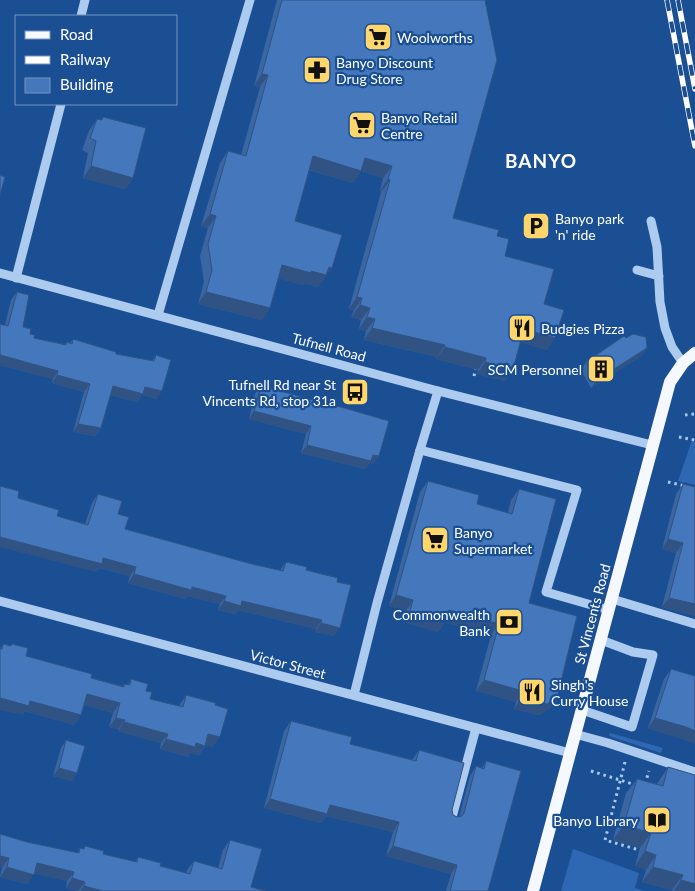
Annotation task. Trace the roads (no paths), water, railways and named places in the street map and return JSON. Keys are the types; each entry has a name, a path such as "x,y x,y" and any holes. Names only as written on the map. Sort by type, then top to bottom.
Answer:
{"main road":[{"name":"St Vincents Road","path":"533,891 670,382 683,363 695,353"}],"street":[{"path":"81,15 85,0"},
{"path":"158,315 250,0"},
{"path":"16,278 61,105"},
{"path":"651,221 657,247 660,302 665,328 672,347 683,363"},
{"path":"637,270 659,276"},
{"name":"Tufnell Road","path":"0,273 438,391 652,445"},
{"path":"354,695 377,602 438,391"},
{"path":"420,450 577,490 546,592 695,624"},
{"name":"Victor Street","path":"0,601 570,753"},
{"path":"582,710 632,727 653,655 633,652 601,640"},
{"path":"452,821 476,728"},
{"path":"575,734 695,772"}],"railway":[{"path":"667,0 695,146"},
{"path":"678,0 695,89"}],"place":[{"name":"Woolworths","path":"378,37"},
{"name":"Banyo Discount Drug Store","path":"317,70"},
{"name":"Banyo Retail Centre","path":"362,125"},
{"name":"Banyo park 'n' ride","path":"536,226"},
{"name":"Budgies Pizza","path":"522,328"},
{"name":"SCM Personnel","path":"601,369"},
{"name":"Tufnell Rd near St Vincents Rd, stop 31a","path":"355,392"},
{"name":"Banyo Supermarket","path":"435,540"},
{"name":"Commonwealth Bank","path":"509,622"},
{"name":"Singh's Curry House","path":"532,692"},
{"name":"Banyo Library","path":"657,820"}],"district":[{"name":"BANYO","path":"541,160"}]}
